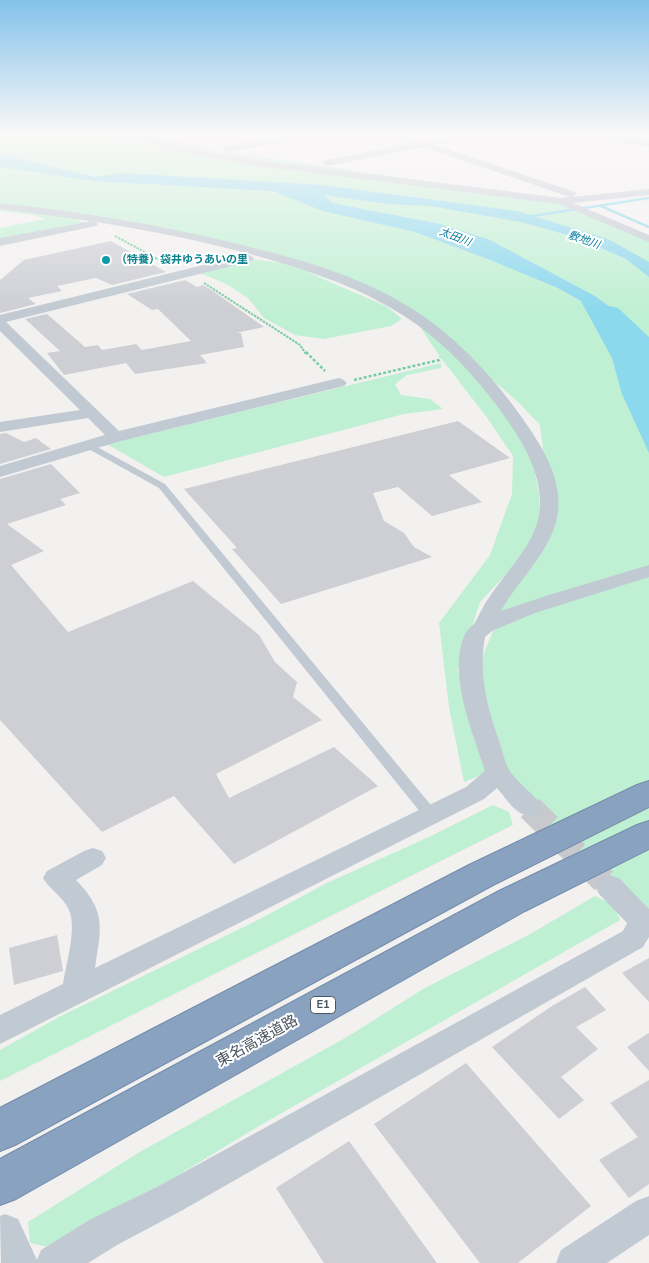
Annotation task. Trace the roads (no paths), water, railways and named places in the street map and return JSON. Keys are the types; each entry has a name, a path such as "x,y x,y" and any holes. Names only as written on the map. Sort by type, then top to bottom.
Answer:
{"highway":[{"path":"0,1130 464,884 649,793"},
{"name":"東名高速道路","path":"0,1183 512,901 649,834"}],"street":[{"path":"491,193 561,202 641,193"},
{"path":"571,193 584,193"},
{"path":"561,202 649,239"},
{"path":"0,206 71,213 218,241 335,276 376,295 424,323 475,370 520,426 535,452 547,480 550,508 542,534 495,603 483,626 474,635 470,659 471,685 498,774 530,808"},
{"path":"0,242 92,224"},
{"path":"0,319 248,258"},
{"path":"0,323 116,437"},
{"path":"0,343 17,340"},
{"path":"0,472 116,437 339,383"},
{"path":"0,428 92,413"},
{"path":"483,626 513,614 649,571"},
{"path":"0,1030 430,814 476,793 498,774"},
{"path":"77,992 87,925 81,903 57,878 93,858"},
{"path":"54,1263 104,1232 169,1199 634,939 646,921 609,886"},
{"path":"574,1263 649,1214"},
{"path":"5,1232 20,1263"}],"lane":[{"path":"88,445 162,486 430,814"}],"water":[{"name":"敷地川","path":"278,193 382,193 517,211 608,239 649,262 649,277 626,259 578,238 521,222 430,206 387,204 324,195 332,203 440,224 488,239 595,296 643,332 649,372 649,453 622,394 612,358 581,301 558,288 415,232 323,211"}],"waterway":[{"path":"526,217 649,198"},
{"path":"601,206 649,227"},
{"name":"太田川","path":"610,313 645,346 649,381"}],"tunnel":[{"path":"530,808 609,886"}],"place":[{"name":"（特養）袋井ゆうあいの里","path":"106,260"}]}
